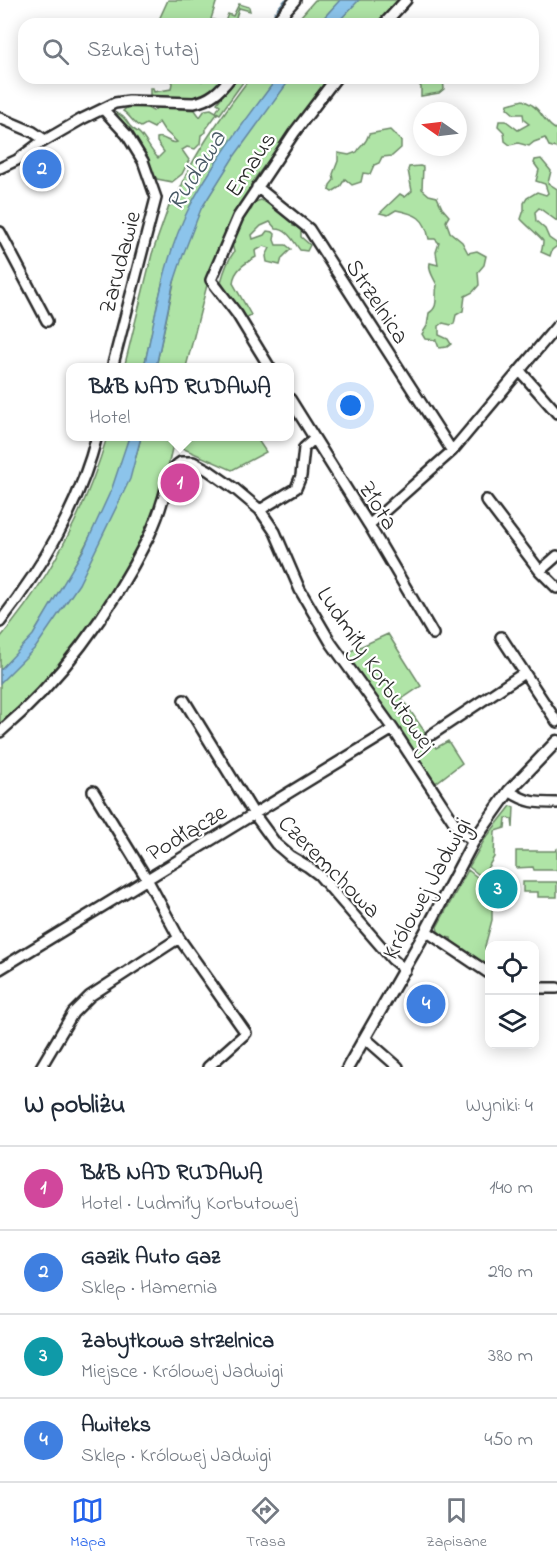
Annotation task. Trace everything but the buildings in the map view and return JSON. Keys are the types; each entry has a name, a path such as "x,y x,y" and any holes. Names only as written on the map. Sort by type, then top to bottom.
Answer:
{"street":[{"path":"279,18 295,0"},
{"path":"390,18 406,0"},
{"path":"0,168 17,160 45,140 82,119 115,103 129,101 171,104 201,102 216,93 224,84"},
{"name":"Emaus","path":"267,363 237,315 211,280 238,218 257,187 331,84"},
{"name":"Zarudawie","path":"104,109 127,135 143,161 156,198 113,363"},
{"path":"0,118 33,132 45,140"},
{"name":"Strzelnica","path":"257,187 309,229 452,451"},
{"path":"0,232 47,321"},
{"path":"369,525 452,451 557,326"},
{"path":"520,371 557,413"},
{"name":"Złota","path":"294,406 369,525 433,634"},
{"path":"260,510 296,488 301,476 304,448 314,439"},
{"path":"0,622 35,573 70,513 83,482 95,441"},
{"name":"Ludmiły Korbutowej","path":"0,732 30,707 67,665 112,600 149,535 163,500 169,474 177,464 193,462 236,489 260,510 274,532 300,590 331,643 393,729 459,830 473,842"},
{"path":"486,500 540,571 557,588"},
{"path":"540,571 557,556"},
{"path":"501,637 557,722"},
{"path":"431,735 524,673"},
{"name":"Czeremchowa","path":"184,700 254,814 276,844 319,875 392,959 405,970"},
{"name":"Podłącze","path":"0,969 393,729"},
{"name":"Królowej Jadwigi","path":"348,1067 405,970 473,842 509,792 557,741"},
{"path":"93,791 147,879 179,938 246,1034 208,1067"},
{"path":"509,792 521,799 536,803 557,803"},
{"path":"426,931 485,971"},
{"path":"41,1067 73,1013 90,996 179,938"},
{"path":"539,988 557,988"},
{"path":"365,1038 398,1067"}],"green space":[{"path":"168,0 217,0 211,18 160,18"},
{"path":"315,0 405,0 386,18 337,18 338,3 324,18 299,18"},
{"path":"239,4 249,7 250,11 239,8 236,18 226,18 228,14 233,16"},
{"path":"172,84 220,84 208,94 200,97 150,98 150,88 153,88 154,92 171,89"},
{"path":"231,84 242,84 220,114 216,112 220,105 217,103"},
{"path":"246,84 328,84 256,177 240,207 207,285 187,363 157,363 175,278 164,275 145,363 125,363 152,254 169,206 176,198 203,145","holes":["217,161 230,162 204,204 190,206"]},
{"path":"419,84 444,84 444,89 439,93 421,96"},
{"path":"523,100 535,108 549,125 557,130 557,148 549,146 545,138 529,146 518,143 510,145 505,141 504,132 498,126 499,121 506,121 518,130 529,124 524,120 523,114 514,114 507,108 508,104"},
{"path":"137,105 153,111 158,107 175,105 180,109 195,110 200,117 205,110 211,109 216,112 206,132 201,135 200,144 195,149 187,147 182,150 189,160 182,174 172,182 157,179 148,167 147,158 115,115 116,113 123,117 140,134 158,158 164,152 157,138 177,142 159,122 154,128 146,124 138,126 123,111 126,108"},
{"path":"390,130 401,141 401,148 392,156 382,157 379,163 374,165 370,174 363,173 361,182 352,185 345,179 340,187 332,192 329,190 334,180 333,174 338,161 338,153 349,155 357,152 369,134"},
{"path":"541,159 551,171 548,183 557,189 557,221 539,208 535,212 536,221 545,229 549,238 556,243 557,246 552,250 550,256 541,252 543,241 521,219 527,198 537,192 546,195 548,193 545,184 536,181 539,170 534,163 535,160"},
{"path":"409,167 423,167 422,189 429,195 437,197 449,216 446,221 450,232 462,242 468,253 477,251 486,256 484,265 478,272 479,285 465,296 463,311 456,315 454,324 443,323 439,326 439,335 448,339 451,344 447,347 439,348 436,340 425,339 422,334 427,326 429,313 436,304 437,285 430,263 438,265 436,252 439,243 435,239 429,239 422,221 414,215 396,210 388,215 380,213 400,194 405,197 412,191 408,170"},
{"path":"261,200 274,206 292,220 293,226 301,227 301,237 310,245 307,251 300,250 287,233 276,229 270,222 261,226 252,235 253,239 264,235 267,231 273,232 276,245 286,245 291,249 282,258 280,265 267,262 266,256 270,248 264,246 255,251 256,257 244,264 238,271 233,283 251,315 244,319 221,282 234,252 232,244 234,229 255,202"},
{"path":"106,441 128,441 112,490 69,575 136,457 140,441 259,441 266,452 232,470 173,444 161,497 126,569 88,628 40,695 0,728 0,672 27,656 62,588 36,630 38,632 0,670 0,638 50,568 77,518"},
{"path":"388,634 421,686 402,699 436,748 448,741 462,763 434,783 344,654"},
{"path":"511,806 514,807 513,828 512,819 506,818 505,828 495,831 494,857 482,877 469,867 485,839"},
{"path":"557,849 557,870 534,870 533,867 516,868 516,851 555,851"},
{"path":"468,870 482,881 492,904 492,920 485,941 485,970 452,943 451,938 445,937 438,931 437,927"},
{"path":"523,882 557,882 557,897 538,897 538,892 523,892"}],"water":[{"path":"340,0 359,0 342,18 324,18"},
{"path":"273,84 287,84 233,158 201,209 173,285 157,363 145,363 167,266 180,227 209,174"},
{"path":"128,441 140,441 130,479 79,584 36,647 0,683 0,670 33,635 84,549 112,488"}],"waterway":[{"path":"278,9 286,0"},
{"path":"210,92 217,84"}],"place":[{"name":"Gazik Auto Gaz","path":"42,169"},
{"name":"B&B NAD RUDAWĄ","path":"180,483"},
{"name":"Zabytkowa strzelnica","path":"498,889"},
{"name":"Awiteks","path":"426,1004"}],"water label":[{"name":"Rudawa","path":"195,170"}]}
